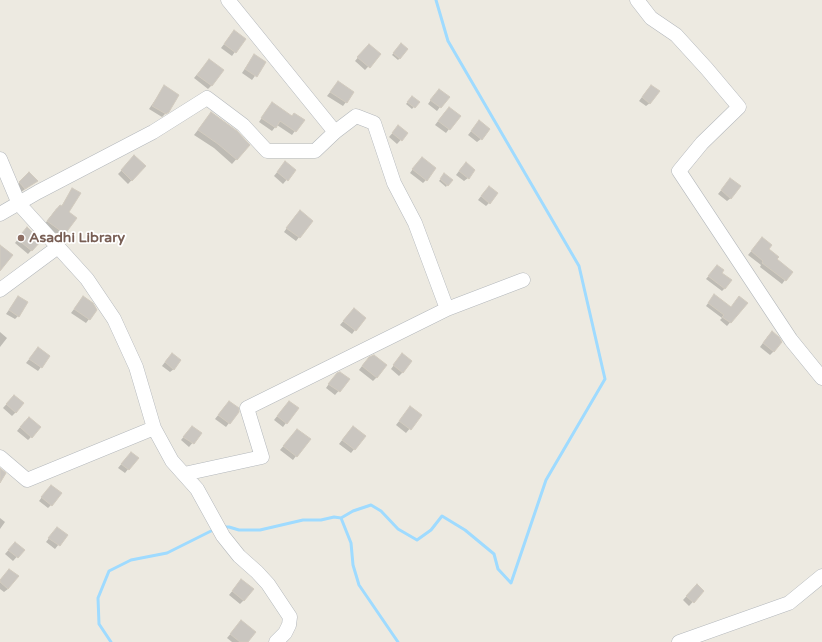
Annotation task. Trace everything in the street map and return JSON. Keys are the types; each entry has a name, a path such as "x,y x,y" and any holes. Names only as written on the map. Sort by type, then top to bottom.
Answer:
{"street":[{"path":"228,0 335,132"},
{"path":"637,0 651,18 676,34 739,107 702,143 680,172 791,340 822,378"},
{"path":"0,214 38,192 153,132 207,98 243,125 267,151 315,151 335,132 356,116 374,122 394,183 415,223 447,309"},
{"path":"0,159 19,204 87,279 114,319 136,367 154,428 172,461 197,489 223,536 239,556 261,576 290,617 289,625 285,633 276,642"},
{"path":"0,290 58,247"},
{"path":"184,474 262,457 246,408 447,309 523,280"},
{"path":"0,457 27,480 154,428"},
{"path":"680,642 789,603 822,576"}],"building":[{"path":"234,30 246,39 236,53 224,44"},
{"path":"401,43 408,49 400,59 393,53"},
{"path":"369,44 381,54 370,68 357,57"},
{"path":"254,54 266,62 257,77 245,69"},
{"path":"209,59 224,70 212,86 197,75"},
{"path":"338,81 354,92 347,103 330,92"},
{"path":"164,85 179,95 169,112 166,114 152,106"},
{"path":"651,85 660,91 650,104 642,97"},
{"path":"439,89 450,97 441,108 430,100"},
{"path":"412,96 420,102 415,108 407,102"},
{"path":"272,102 292,116 294,113 305,120 296,132 280,121 276,128 261,118"},
{"path":"449,107 461,116 450,130 438,121"},
{"path":"211,112 237,131 250,145 237,160 198,130"},
{"path":"479,120 490,129 482,140 471,131"},
{"path":"398,125 408,133 402,141 392,133"},
{"path":"134,155 146,166 132,181 121,170"},
{"path":"422,157 436,168 427,181 412,169"},
{"path":"285,161 296,170 288,181 277,172"},
{"path":"466,162 475,170 469,179 459,171"},
{"path":"29,172 38,181 25,189 19,182"},
{"path":"444,173 453,180 448,186 440,179"},
{"path":"730,178 741,186 731,199 721,190"},
{"path":"489,186 498,193 490,204 481,196"},
{"path":"72,188 81,193 69,212 77,218 65,234 47,221 60,205 62,206"},
{"path":"300,210 313,221 300,238 286,228"},
{"path":"27,227 41,241 32,251 17,239"},
{"path":"762,237 772,245 769,249 779,257 777,259 793,272 786,281 762,263 763,261 751,251"},
{"path":"0,245 13,255 0,271"},
{"path":"717,265 724,270 722,273 732,280 725,289 708,276"},
{"path":"714,294 731,307 739,296 748,303 731,323 722,317 724,315 708,303"},
{"path":"18,296 28,302 19,317 9,310"},
{"path":"83,296 93,303 97,310 90,320 74,309"},
{"path":"354,308 366,318 356,331 343,321"},
{"path":"772,331 782,342 774,352 763,343"},
{"path":"38,347 50,356 42,368 29,359"},
{"path":"172,353 181,360 174,370 165,362"},
{"path":"402,353 412,361 403,373 393,365"},
{"path":"374,355 387,365 377,378 362,366 369,357"},
{"path":"340,372 350,379 340,392 328,384 337,373"},
{"path":"14,395 24,403 16,413 6,404"},
{"path":"229,401 239,408 239,412 230,424 218,415"},
{"path":"289,401 299,408 287,424 277,416"},
{"path":"410,406 422,415 411,430 399,421"},
{"path":"29,417 41,427 32,438 20,427"},
{"path":"192,426 202,433 194,444 183,437"},
{"path":"353,426 366,436 355,450 342,440"},
{"path":"297,429 311,439 297,457 283,446"},
{"path":"131,452 139,458 129,470 121,464"},
{"path":"0,468 6,473 0,483"},
{"path":"51,485 62,493 52,506 41,497"},
{"path":"57,527 68,535 60,546 48,538"},
{"path":"15,542 25,550 18,558 8,550"},
{"path":"9,569 19,576 8,589 0,582 0,580"},
{"path":"241,579 254,589 244,601 232,591"},
{"path":"697,584 704,591 694,603 686,596"},
{"path":"241,620 256,632 248,642 240,642 230,634"}],"waterway":[{"path":"225,527 239,530 260,530 303,520 321,520 334,517 341,518 353,511 371,505 381,511 398,529 417,540 431,530 442,516 465,530 494,554 498,569 511,583 546,480 605,379 579,266 448,41 436,0"},
{"path":"341,518 351,543 353,565 359,585 398,642"},
{"path":"111,642 99,624 98,598 109,571 131,560 167,553 211,531"}],"place":[{"name":"Asadhi Library","path":"21,238"}]}
